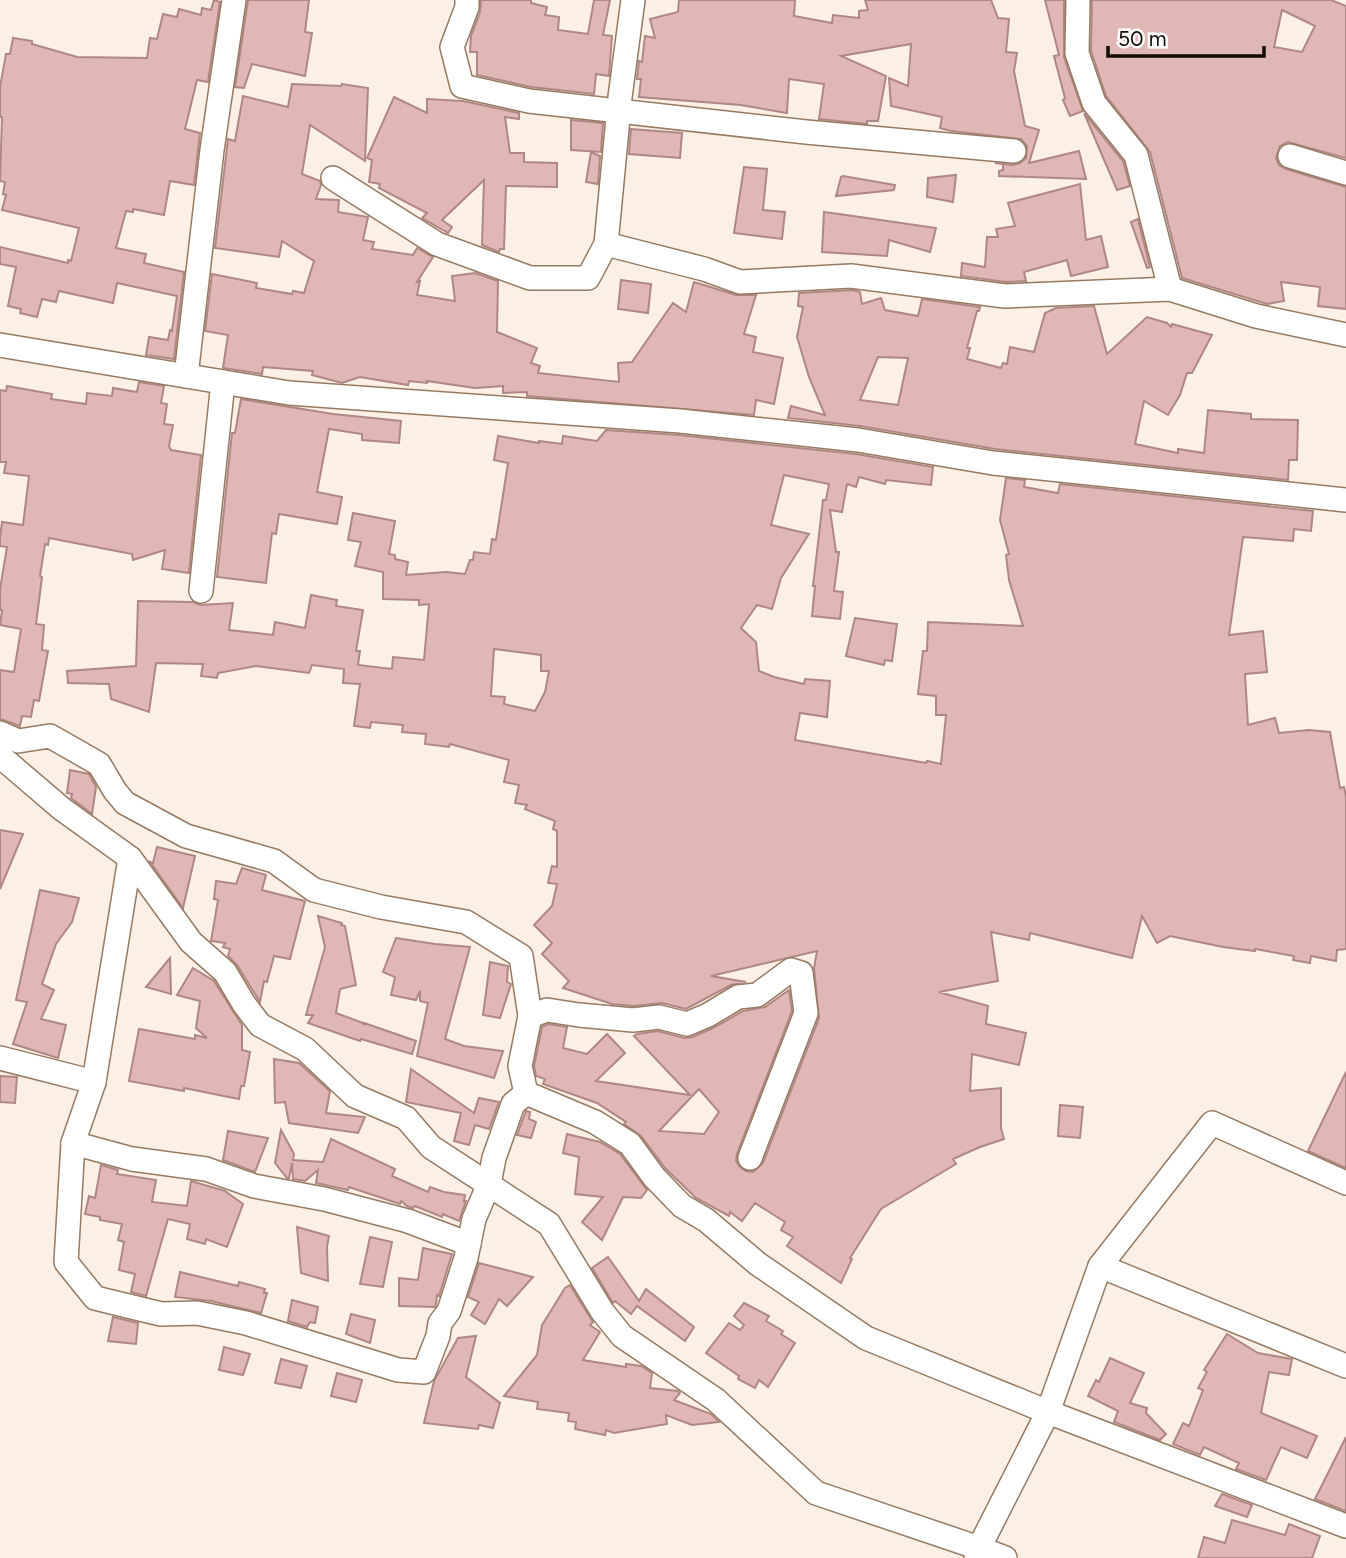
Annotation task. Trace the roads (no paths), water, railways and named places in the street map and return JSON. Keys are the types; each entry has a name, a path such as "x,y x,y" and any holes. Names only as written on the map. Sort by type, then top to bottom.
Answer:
{"street":[{"path":"186,376 212,150 234,0"},
{"path":"467,0 467,7 452,47 462,86 529,101 1014,151"},
{"path":"333,178 437,244 530,278 588,278 606,244 633,0"},
{"path":"1078,0 1077,53 1094,103 1136,155 1170,289"},
{"path":"1290,156 1346,173"},
{"path":"606,244 704,269 740,282 851,276 1005,296 1170,289 1256,316 1346,335"},
{"path":"0,345 289,393 680,421 858,440 993,463 1346,500"},
{"path":"201,591 223,382"},
{"path":"0,733 18,741 50,736 99,764 125,803 186,836 274,861 314,890 381,907 466,922 522,956 530,1016 520,1066 526,1093"},
{"path":"0,756 62,809 130,858 191,942 225,972 260,1025 305,1049 355,1096 405,1118 431,1147 549,1224 602,1311 622,1336 716,1400 816,1493 977,1553 1005,1558"},
{"path":"130,858 94,1082 73,1143 66,1262 94,1298 161,1314 197,1313 246,1323 398,1370 425,1373 440,1323 449,1311 474,1219 489,1184 494,1157 513,1104 526,1093"},
{"path":"530,1016 547,1010 633,1020 659,1017 687,1024 738,997 757,995 791,970 801,973 806,1013 750,1158"},
{"path":"0,1058 94,1082"},
{"path":"526,1093 595,1122 630,1144 654,1177 682,1206 706,1220 758,1264 866,1338 1048,1412 1346,1526"},
{"path":"977,1553 1048,1412 1100,1266 1212,1123 1346,1183"},
{"path":"73,1143 132,1159 206,1170 254,1186 324,1199 408,1221 469,1244"},
{"path":"1100,1266 1346,1366"}]}
